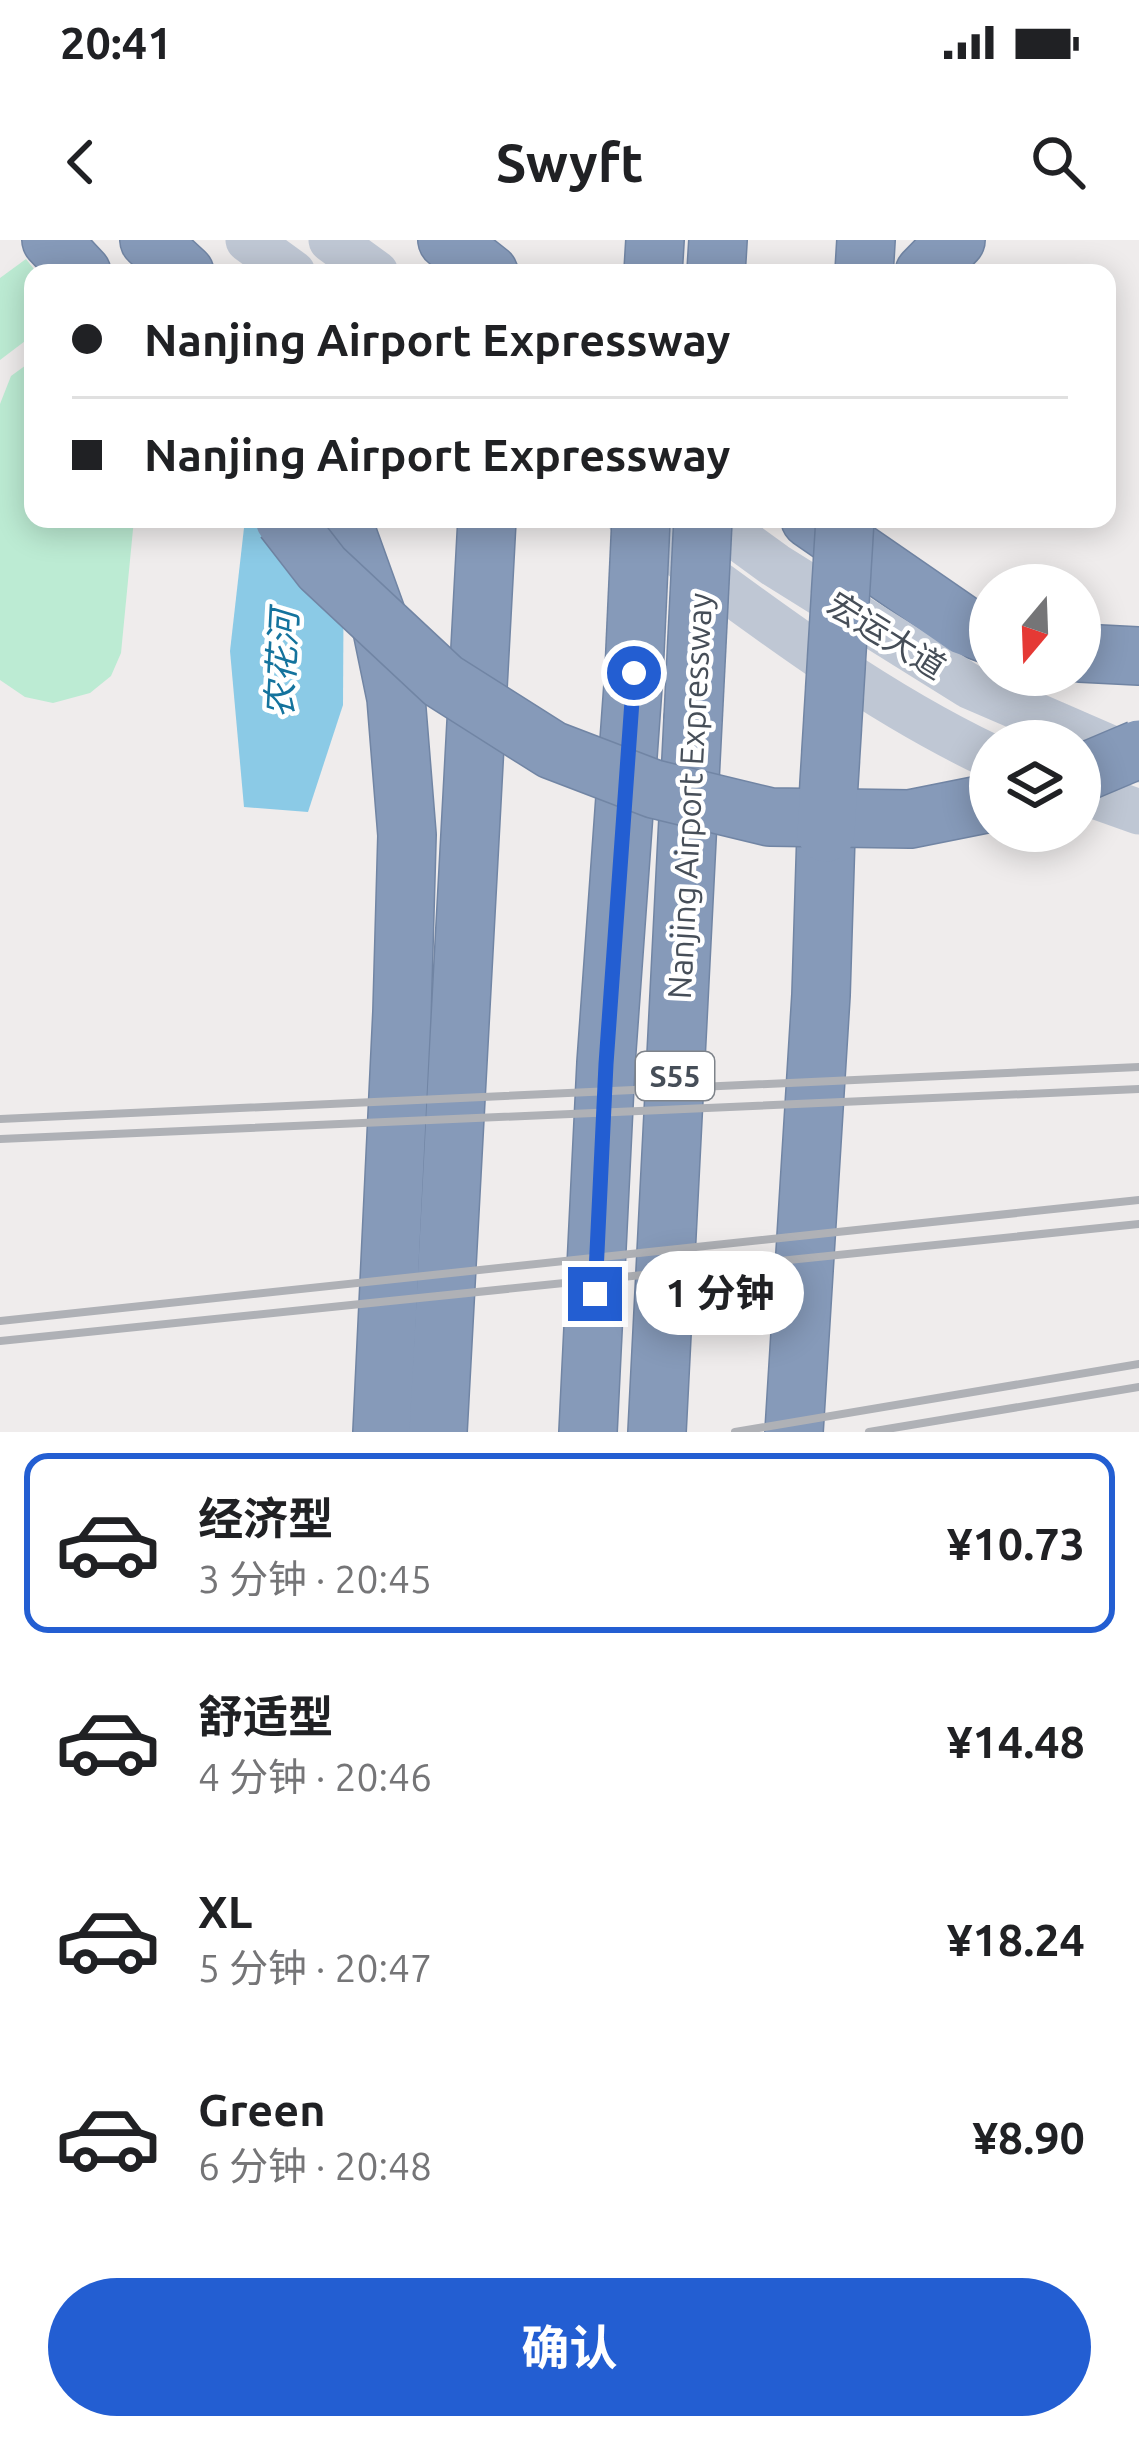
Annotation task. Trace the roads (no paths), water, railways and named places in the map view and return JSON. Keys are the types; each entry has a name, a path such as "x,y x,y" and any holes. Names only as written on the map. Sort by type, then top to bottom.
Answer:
{"highway":[{"path":"51,240 74,264"},
{"path":"149,240 174,264"},
{"path":"447,240 478,264"},
{"path":"933,264 956,240"},
{"path":"291,528 322,568 443,681 552,750 654,789 770,817 910,819 969,807"},
{"path":"345,528 382,630 396,698 406,835 382,1432"},
{"name":"Nanjing Airport Expressway","path":"587,1432 641,528"},
{"name":"Nanjing Airport Expressway","path":"657,1432 693,720 707,528"},
{"path":"823,528 969,627"},
{"path":"794,1432 844,528"},
{"path":"438,1432 486,544"},
{"path":"1101,654 1139,656"},
{"path":"1101,766 1139,749"}],"main road":[{"path":"248,240 281,264"},
{"name":"宏运大道","path":"642,528 922,724 969,746"},
{"name":"宏运大道","path":"721,528 969,686 1139,760"},
{"path":"1101,798 1139,812"}],"water":[{"name":"农花河","path":"244,528 344,528 343,705 308,812 244,807 230,651"}],"railway":[{"path":"0,1119 1139,1067"},
{"path":"0,1139 1139,1089"},
{"path":"0,1321 1139,1200"},
{"path":"0,1341 1139,1224"},
{"path":"735,1432 1139,1364"},
{"path":"869,1432 1139,1387"}]}
